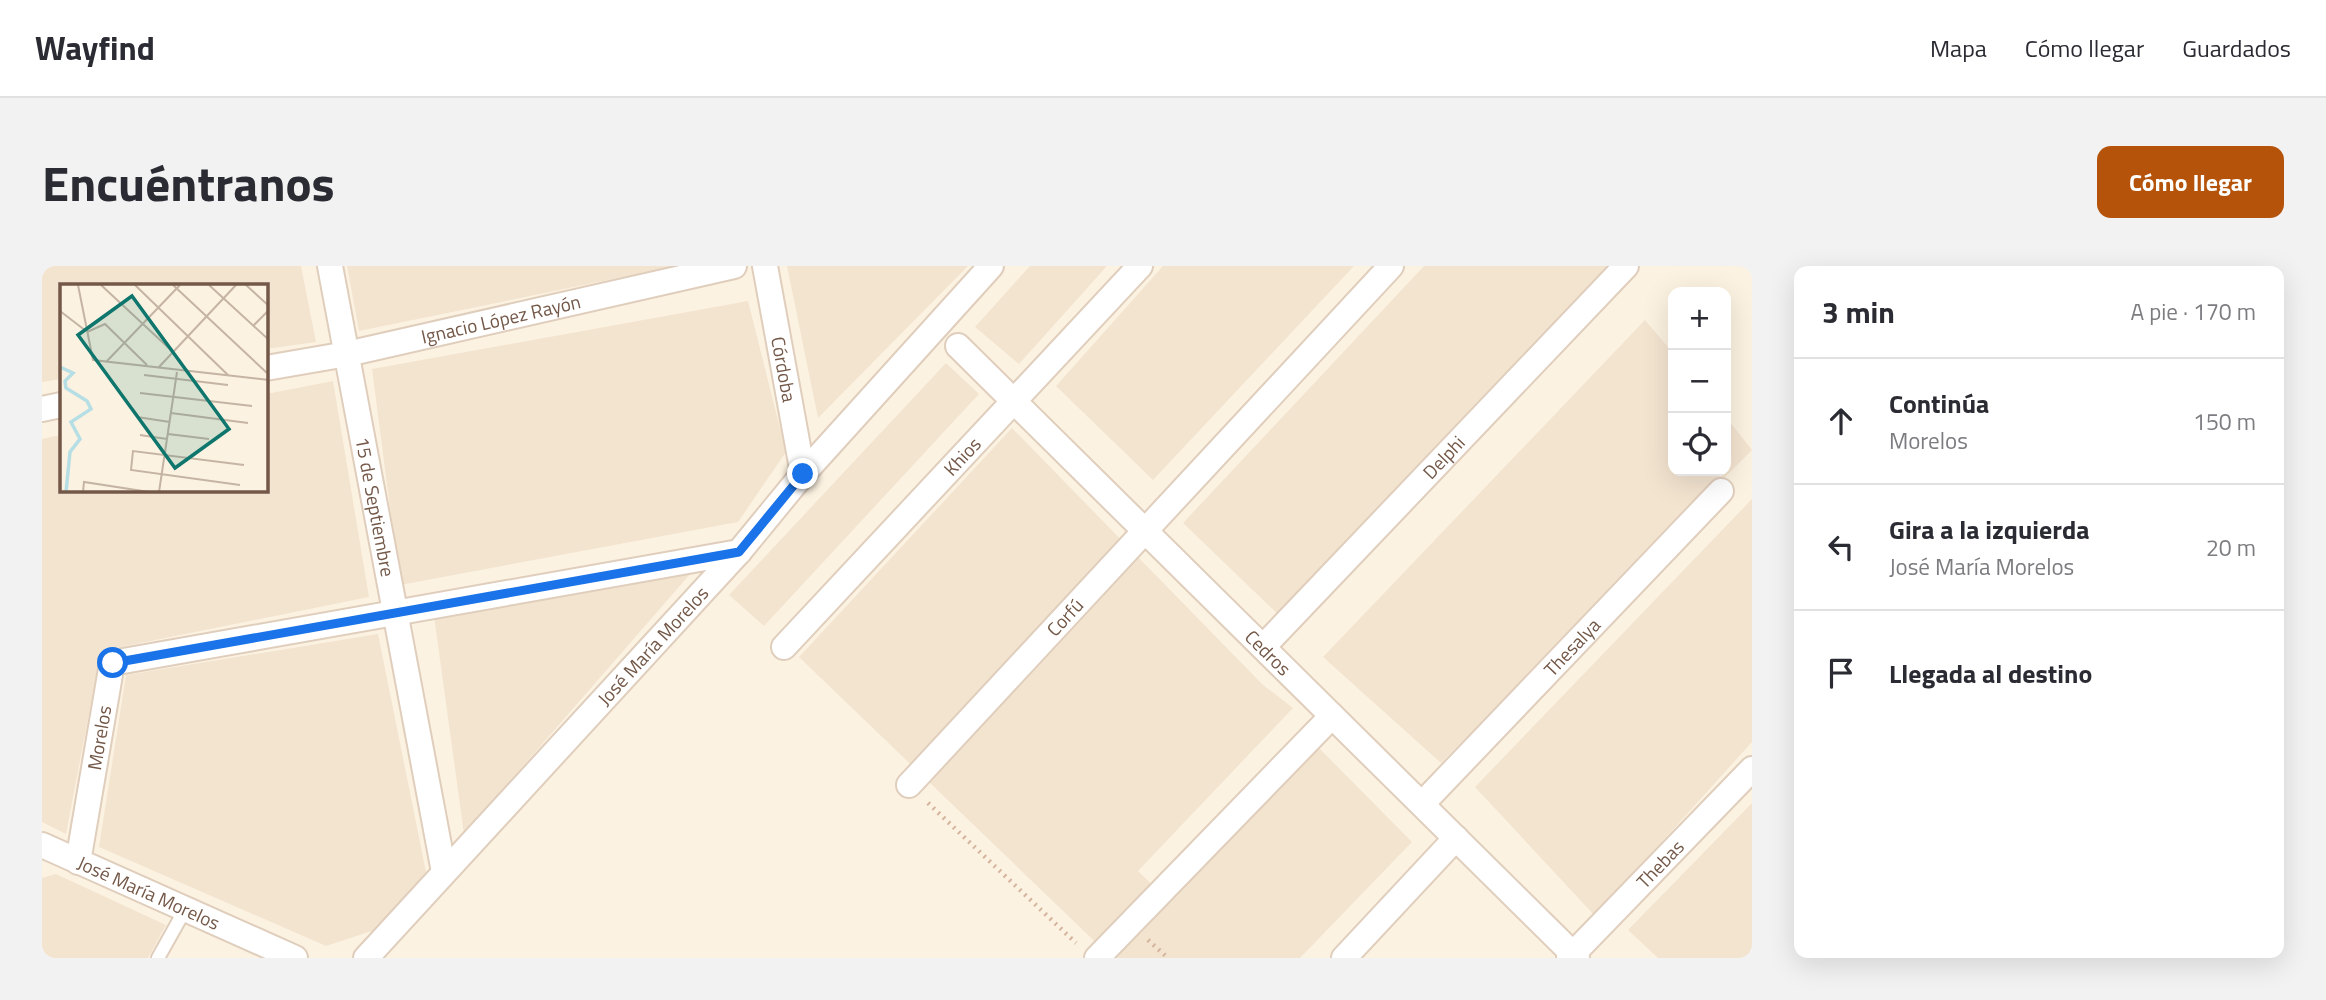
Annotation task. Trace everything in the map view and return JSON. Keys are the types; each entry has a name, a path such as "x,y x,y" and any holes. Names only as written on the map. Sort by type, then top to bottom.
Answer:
{"street":[{"name":"15 de Septiembre","path":"330,266 444,872"},
{"name":"Ignacio López Rayón","path":"268,368 346,354 734,266"},
{"name":"Córdoba","path":"765,266 803,474"},
{"name":"José María Morelos","path":"366,958 739,552 803,474 991,266"},
{"name":"Khios","path":"784,647 1140,266"},
{"name":"Corfú","path":"909,785 1391,266"},
{"name":"Delphi","path":"1263,647 1626,266"},
{"name":"Cedros","path":"958,346 1422,804 1573,957"},
{"path":"42,408 60,405"},
{"name":"Thesalya","path":"1422,804 1721,491"},
{"name":"Morelos","path":"72,859 113,663 739,552"},
{"path":"1089,953 1332,716"},
{"name":"Thebas","path":"1573,957 1752,769"},
{"path":"1344,958 1456,838"},
{"name":"José María Morelos","path":"42,845 295,958"},
{"path":"42,864 72,859"}],"lane":[{"path":"158,958 186,908"}],"path":[{"path":"909,785 1089,953"}],"shaded area":[{"path":"42,266 301,266 316,342 268,349 268,284 60,284 60,379 42,382"},
{"path":"347,266 677,266 359,331"},
{"path":"787,266 968,266 818,418"},
{"path":"1030,266 1107,266 1019,364 975,327"},
{"path":"1163,266 1354,266 1153,480 1056,386"},
{"path":"1424,266 1622,266 1286,622 1183,523"},
{"path":"748,301 786,452 738,522 400,585 372,369"},
{"path":"1645,320 1668,347 1668,476 1726,476 1441,763 1323,657"},
{"path":"946,363 979,394 764,626 729,595"},
{"path":"333,381 369,597 101,651 66,834 42,822 42,439 60,435 60,492 268,492 268,394"},
{"path":"1731,423 1752,450 1731,471"},
{"path":"1012,428 1263,685 1293,708 1138,871 1168,900 1316,745 1412,842 1300,958 1112,958 799,657"},
{"path":"1752,499 1752,742 1595,916 1475,787"},
{"path":"691,573 464,834 434,616"},
{"path":"378,634 426,872 384,927 326,946 99,847 126,675"},
{"path":"1752,803 1752,958 1658,958 1628,930"},
{"path":"56,874 166,925 148,958 42,958 42,878"}],"route":[{"path":"113,663 739,552 803,474"}]}
